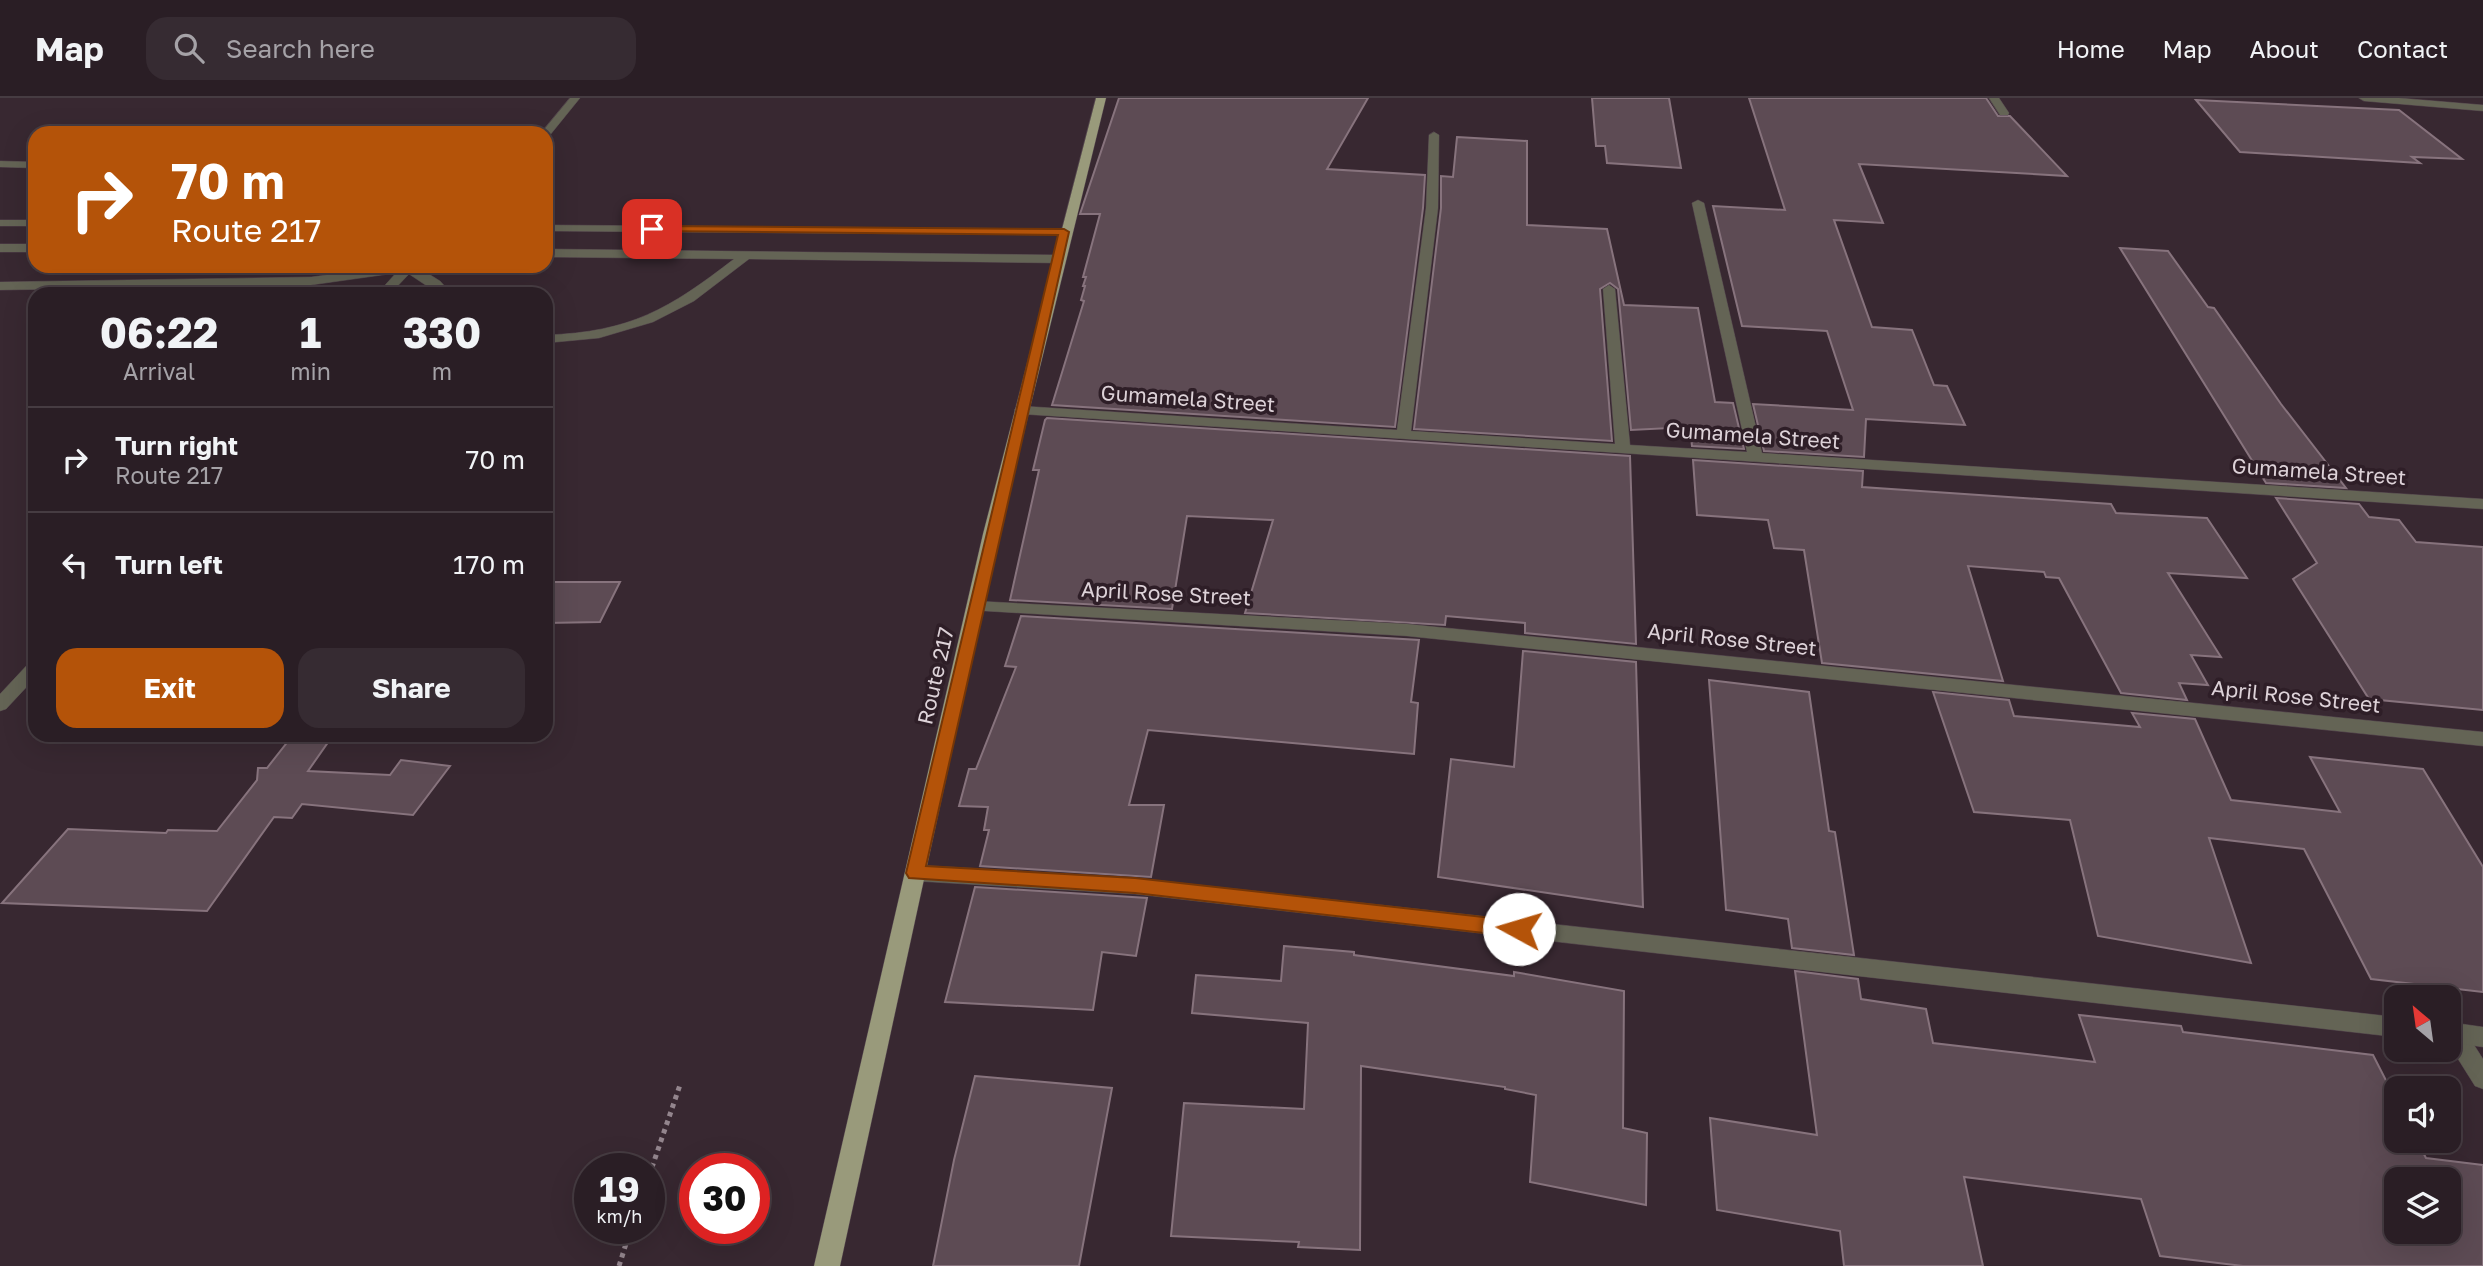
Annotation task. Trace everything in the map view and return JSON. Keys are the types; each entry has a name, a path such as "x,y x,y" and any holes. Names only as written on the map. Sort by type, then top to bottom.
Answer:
{"main road":[{"name":"Route 217","path":"827,1266 975,606 1064,232 1101,98"}],"street":[{"path":"552,126 575,98"},
{"path":"1994,98 2004,113"},
{"path":"2364,98 2483,108"},
{"path":"1405,434 1410,364 1432,208 1434,135"},
{"path":"0,164 28,165"},
{"path":"1698,203 1756,458"},
{"path":"0,223 28,223"},
{"path":"553,228 1064,232"},
{"path":"0,248 28,248"},
{"path":"553,253 1059,259"},
{"path":"553,339 582,339 623,329 682,303 747,255"},
{"path":"0,286 311,281 367,273"},
{"path":"390,287 403,273"},
{"path":"419,273 439,287"},
{"path":"1609,289 1623,449"},
{"name":"Gumamela Street","path":"1021,410 2483,504"},
{"name":"April Rose Street","path":"975,606 1407,630 2483,739"},
{"path":"0,705 28,675"},
{"path":"915,873 1135,886 2384,1026"},
{"path":"2461,1034 2483,1037"},
{"path":"2461,1047 2483,1079"}],"path":[{"path":"657,1153 680,1085"},
{"path":"619,1266 626,1244"}],"building":[{"path":"1119,98 1368,98 1327,169 1425,175 1395,427 1052,405 1084,301 1081,300 1086,277 1083,277 1100,214 1080,214"},
{"path":"1592,98 1669,98 1681,168 1607,163 1605,146 1596,146"},
{"path":"1749,98 1986,98 1998,116 2010,116 2067,176 1859,164 1883,223 1834,220 1872,327 1912,330 1934,385 1947,386 1965,425 1866,419 1864,457 1764,451 1753,404 1853,410 1827,331 1742,326 1713,206 1785,210"},
{"path":"2196,100 2399,110 2462,159 2412,157 2420,163 2240,152"},
{"path":"1457,137 1527,141 1527,225 1607,229 1624,305 1698,308 1715,402 1733,403 1744,449 1692,446 1690,427 1631,430 1618,289 1610,283 1600,289 1612,441 1414,429 1441,208 1441,176 1453,177"},
{"path":"2120,248 2168,251 2208,307 2214,308 2281,404 2346,488 2266,483"},
{"path":"1047,418 1630,456 1636,644 1525,633 1525,623 1446,616 1445,625 1245,613 1273,520 1187,516 1172,609 1010,600 1039,470 1033,470"},
{"path":"1693,460 1863,471 1862,487 2111,504 2116,513 2207,518 2247,578 2168,573 2221,657 2191,655 2208,685 2179,683 2187,700 2121,693 2059,578 2046,577 2044,572 1968,566 2003,681 1822,663 1804,550 1774,548 1768,520 1697,515"},
{"path":"2276,498 2359,504 2369,517 2399,520 2416,542 2483,547 2483,710 2369,699 2293,579 2317,563"},
{"path":"553,582 620,582 600,622 553,623"},
{"path":"1021,616 1419,640 1411,702 1418,703 1414,754 1148,730 1129,805 1164,805 1151,877 980,866 989,830 984,830 988,807 959,806 969,769 976,769 1016,667 1005,666"},
{"path":"1523,651 1636,662 1643,907 1438,877 1451,759 1514,767"},
{"path":"1709,680 1809,692 1829,831 1835,832 1854,955 1792,948 1788,919 1726,910"},
{"path":"1933,692 2009,700 2014,716 2140,727 2132,713 2195,719 2231,800 2340,812 2310,757 2423,769 2483,867 2483,992 2461,989 2461,985 2423,985 2371,979 2304,849 2209,838 2251,963 2098,936 2070,820 1974,812"},
{"path":"287,742 328,742 308,771 390,775 401,760 450,766 413,815 302,804 292,818 274,817 207,911 2,903 68,829 166,833 168,830 217,831 257,780 258,768 267,768"},
{"path":"975,887 1147,898 1136,956 1102,952 1093,1010 945,1002"},
{"path":"1284,946 1354,952 1354,955 1514,976 1514,972 1624,991 1623,1128 1647,1133 1646,1205 1530,1182 1536,1095 1505,1087 1361,1066 1360,1250 1298,1247 1299,1242 1171,1236 1184,1103 1304,1109 1308,1023 1192,1013 1196,975 1281,981"},
{"path":"1795,971 1858,979 1861,999 1926,1009 1933,1043 2095,1062 2079,1015 2181,1026 2183,1032 2373,1055 2384,1077 2384,1153 2423,1153 2426,1158 2483,1165 2483,1266 2243,1266 2160,1256 2141,1199 1964,1177 1983,1266 1844,1266 1840,1231 1717,1210 1710,1118 1817,1135"},
{"path":"975,1076 1112,1088 1079,1266 933,1266 954,1160"}],"route":[{"path":"652,229 1064,232 915,873 1135,886 1519,929"}]}
